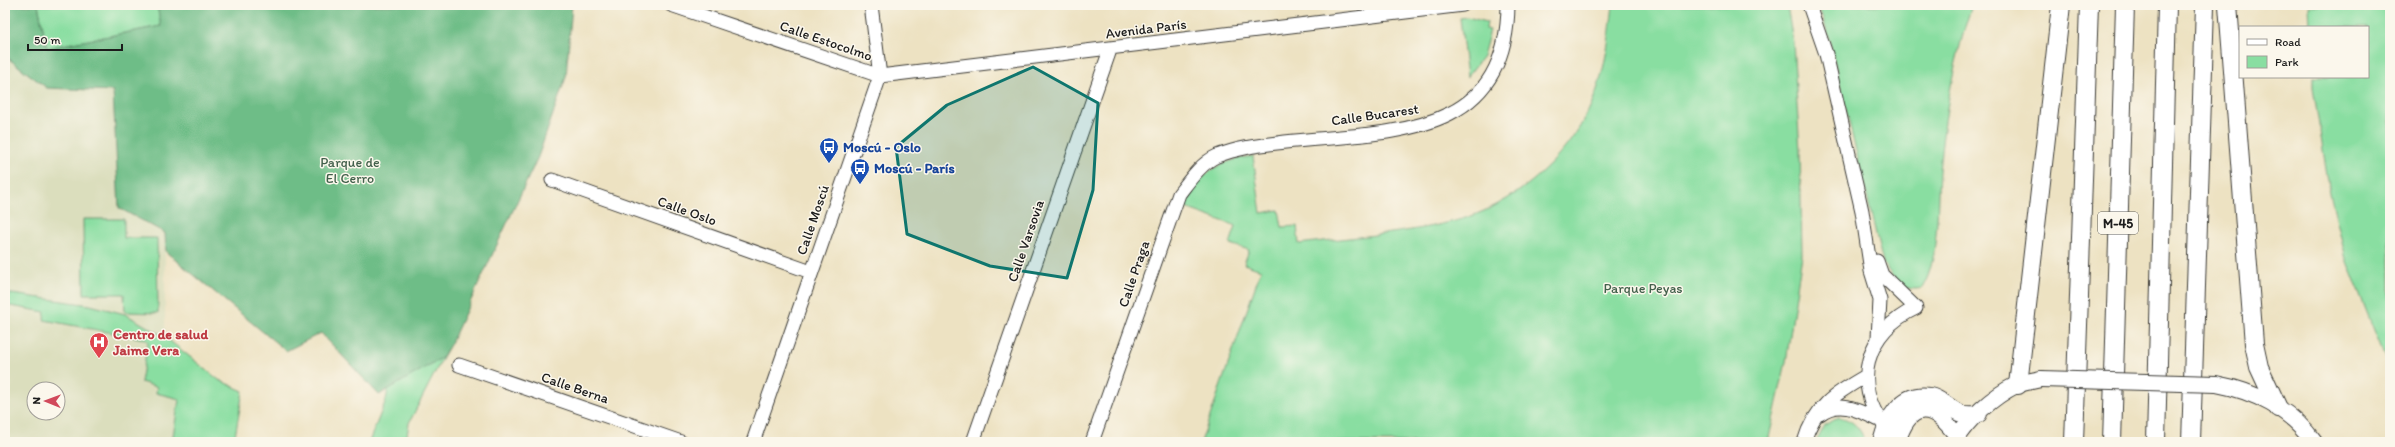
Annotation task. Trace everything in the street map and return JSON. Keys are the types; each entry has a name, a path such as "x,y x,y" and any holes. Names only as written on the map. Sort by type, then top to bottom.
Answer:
{"highway":[{"path":"2018,384 2061,5"},
{"path":"2074,442 2089,5"},
{"name":"M-45","path":"2112,442 2125,5"},
{"path":"2156,442 2167,5"},
{"path":"2191,442 2205,5"},
{"path":"2228,5 2254,344 2259,367 2278,408"}],"main road":[{"path":"1896,442 1909,416 1916,410 1928,409 1939,416 1956,439 1979,414 1996,399 2018,384 2041,379 2216,384 2256,396 2278,408 2292,417 2314,442"},
{"path":"1881,430 1895,409 1906,400 1918,396 1931,396 1961,414 1979,414"}],"street":[{"name":"Calle Estocolmo","path":"671,5 880,76"},
{"name":"Calle Moscú","path":"753,442 880,76 872,5"},
{"name":"Avenida París","path":"880,76 1110,50 1463,5"},
{"name":"Calle Bucarest","path":"1243,147 1400,129 1428,123 1452,114 1474,98 1483,88 1499,62 1508,28 1508,5"},
{"path":"1809,5 1826,54 1862,211 1882,276 1916,308 1894,320 1878,338 1870,356 1866,376 1869,397 1881,430"},
{"name":"Calle Varsovia","path":"973,442 1110,50"},
{"name":"Calle Praga","path":"1092,442 1179,194 1195,174 1216,157 1243,147"},
{"name":"Calle Oslo","path":"552,180 811,272"},
{"path":"1862,211 1871,271 1880,300 1878,338"},
{"name":"Calle Berna","path":"459,365 681,442"},
{"path":"1804,442 1811,422 1818,409 1844,388 1866,376"},
{"path":"1811,422 1827,409 1841,406 1854,409 1881,430"}],"highlighted area":[{"path":"1033,67 1098,103 1093,190 1067,278 990,266 907,234 896,147 947,105"}],"shaded area":[{"path":"6,56 47,88 113,91 119,208 165,234 165,337 219,380 243,391 234,442 5,442"}],"green space":[{"name":"Parque de El Cerro","path":"5,5 38,5 47,48 161,26 157,5 572,5 566,77 538,157 451,343 443,357 379,395 321,333 286,351 166,252 165,233 119,208 113,91 47,88 5,56"},
{"path":"38,5 157,5 161,26 47,48"},
{"name":"Parque Peyas","path":"1613,5 1787,5 1793,42 1800,151 1802,255 1786,362 1768,442 1201,442 1261,270 1244,264 1249,250 1230,244 1236,226 1183,207 1195,186 1210,171 1219,166 1229,161 1253,156 1261,213 1279,210 1282,227 1297,226 1299,244 1416,229 1455,221 1497,205 1536,178 1553,162 1581,125 1591,105 1600,81 1608,43"},
{"path":"1818,5 1972,5 1956,62 1948,101 1940,160 1935,244 1928,276 1922,288 1909,288 1899,283 1883,263 1827,31"},
{"path":"2309,5 2390,5 2390,371 2346,259 2330,193 2313,88 2313,78 2369,78 2369,26 2310,26"},
{"path":"1467,17 1487,22 1486,29 1490,30 1483,56 1467,77 1460,18"},
{"path":"83,219 124,219 124,238 157,238 158,313 125,312 124,294 84,294"},
{"path":"5,293 90,305 125,314 165,337 219,380 243,391 234,442 172,442 179,400 156,393 157,387 141,382 148,342 145,339 44,320 45,312 5,305"},
{"path":"443,357 409,423 406,442 369,442 386,400 388,389"},
{"path":"1838,417 1852,422 1861,432 1865,442 1816,442 1825,425"}],"place":[{"name":"Moscú - Oslo","path":"829,164"},
{"name":"Moscú - París","path":"860,185"},
{"name":"Centro de salud Jaime Vera","path":"99,359"}]}
